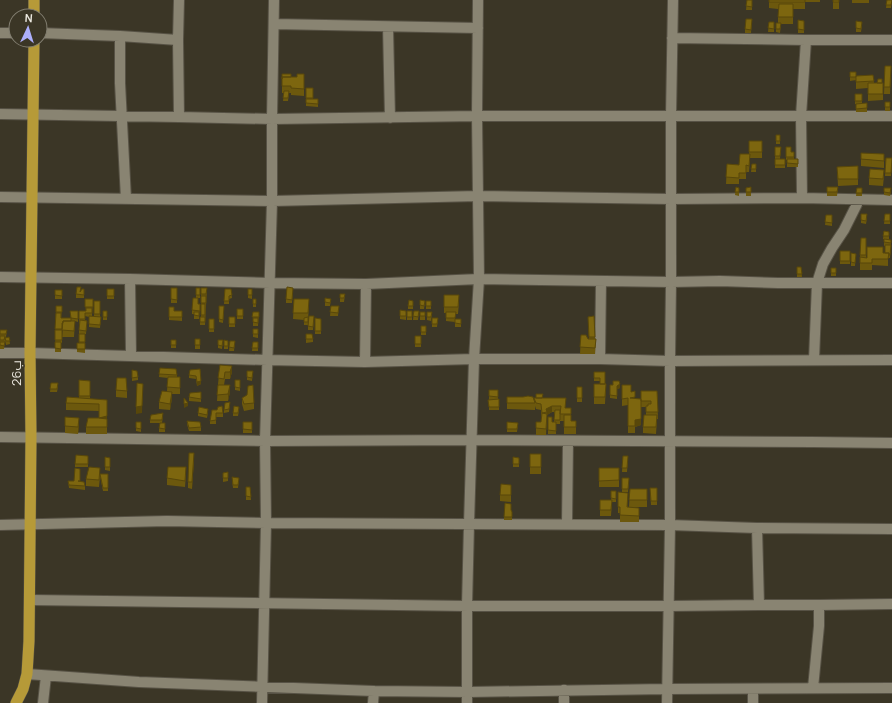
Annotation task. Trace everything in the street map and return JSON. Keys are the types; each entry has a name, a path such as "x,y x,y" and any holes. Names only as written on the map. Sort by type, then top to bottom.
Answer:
{"highway":[{"name":"26ب","path":"16,703 23,689 27,674 29,641 31,437 30,353 34,48"}],"street":[{"path":"179,0 179,117"},
{"path":"262,703 266,523 267,360 272,201 274,0"},
{"path":"467,703 467,606 471,440 479,279 477,116 478,0"},
{"path":"667,703 666,689 670,525 671,116 673,0"},
{"path":"274,24 478,28"},
{"path":"388,26 390,118"},
{"path":"48,33 178,40"},
{"path":"120,36 126,199"},
{"path":"672,38 892,40"},
{"path":"802,198 801,116 806,40"},
{"path":"0,114 272,119 477,116 892,116"},
{"path":"0,197 272,201 478,196 892,200"},
{"path":"814,360 817,283 823,264 844,230 858,200"},
{"path":"0,277 130,278 270,283 366,284 479,279 892,283"},
{"path":"130,278 131,355"},
{"path":"600,359 601,281"},
{"path":"365,362 366,284"},
{"path":"0,353 131,355 365,362 474,359 600,359 670,361 892,360"},
{"path":"0,437 266,441 471,440 892,443"},
{"path":"567,525 568,441"},
{"path":"0,525 167,521 266,523 670,525 757,528 892,529"},
{"path":"757,528 759,605"},
{"path":"30,600 467,606 892,604"},
{"path":"813,688 819,626 819,605"},
{"path":"27,674 139,682 374,691 468,692 892,688"},
{"path":"42,703 46,676"},
{"path":"753,689 753,703"},
{"path":"564,690 564,703"},
{"path":"373,703 374,691"}],"building":[{"path":"747,0 752,0 752,7 746,6"},
{"path":"769,0 805,0 805,2 769,2"},
{"path":"833,0 839,0 839,2 833,2"},
{"path":"887,0 892,0 891,5 886,5"},
{"path":"779,4 793,4 793,17 778,17"},
{"path":"746,19 752,19 751,30 745,29"},
{"path":"798,20 804,21 804,30 798,29"},
{"path":"856,21 862,22 861,29 856,28"},
{"path":"769,22 774,22 774,29 768,28"},
{"path":"776,23 781,23 780,29 776,29"},
{"path":"885,66 891,66 890,87 884,87"},
{"path":"850,72 856,72 856,77 850,77"},
{"path":"282,74 291,74 291,77 282,77"},
{"path":"297,74 304,74 304,89 291,88 291,86 282,86 282,77 297,77"},
{"path":"873,75 874,81 856,82 856,76"},
{"path":"878,79 882,79 882,83 877,83"},
{"path":"868,83 883,83 883,94 868,94"},
{"path":"306,88 313,88 313,98 306,98"},
{"path":"284,91 289,91 288,98 283,98"},
{"path":"855,94 862,94 862,101 855,101"},
{"path":"306,99 318,99 318,104 306,103"},
{"path":"885,102 890,102 890,107 885,107"},
{"path":"867,103 867,108 856,109 856,104"},
{"path":"776,135 780,135 780,141 776,141"},
{"path":"749,141 762,141 762,152 749,152"},
{"path":"775,147 781,147 780,156 775,156"},
{"path":"786,147 791,147 791,152 794,152 794,157 786,157"},
{"path":"861,153 884,154 884,161 861,159"},
{"path":"740,154 750,154 749,166 746,165 746,173 739,173 739,178 726,177 727,164 739,165"},
{"path":"886,158 892,158 891,173 885,173"},
{"path":"775,159 785,159 785,165 775,165"},
{"path":"787,159 798,159 798,164 787,163"},
{"path":"752,164 756,164 756,169 751,169"},
{"path":"858,166 858,179 838,179 837,167"},
{"path":"870,169 884,170 883,179 869,178"},
{"path":"736,187 739,188 739,192 735,192"},
{"path":"751,187 751,192 746,192 746,188"},
{"path":"827,187 838,187 837,192 827,192"},
{"path":"857,188 862,188 862,193 856,193"},
{"path":"884,188 891,188 890,193 884,192"},
{"path":"861,214 867,214 866,221 861,220"},
{"path":"885,214 890,214 890,221 884,221"},
{"path":"826,215 832,215 832,223 825,222"},
{"path":"884,231 889,232 889,236 883,236"},
{"path":"861,238 866,238 866,255 860,255"},
{"path":"884,239 891,240 891,243 884,242"},
{"path":"885,245 891,245 890,255 889,253 885,253"},
{"path":"867,247 883,247 883,253 889,253 888,259 872,259 872,263 860,263 860,257 867,258"},
{"path":"840,251 850,251 850,261 840,261"},
{"path":"851,253 856,254 855,263 851,262"},
{"path":"797,267 801,267 802,274 797,274"},
{"path":"831,268 836,268 836,273 831,273"},
{"path":"77,287 81,287 80,292 84,289 84,295 76,294"},
{"path":"287,287 293,288 292,300 286,299"},
{"path":"171,288 177,288 177,300 171,299"},
{"path":"196,288 200,288 200,295 196,295"},
{"path":"201,288 207,288 206,294 201,294"},
{"path":"107,289 114,289 114,296 107,296"},
{"path":"225,289 231,289 232,295 229,296 229,301 224,301"},
{"path":"248,289 252,289 252,295 248,295"},
{"path":"55,290 62,290 62,296 55,295"},
{"path":"340,294 345,294 344,298 340,298"},
{"path":"444,295 459,295 458,307 444,307"},
{"path":"201,296 206,296 206,303 201,303"},
{"path":"193,298 198,298 200,311 192,310"},
{"path":"325,298 331,299 330,303 325,302"},
{"path":"85,299 93,299 93,307 85,307"},
{"path":"253,299 256,299 256,304 253,304"},
{"path":"294,299 309,299 308,313 293,313"},
{"path":"409,300 413,301 413,306 408,306"},
{"path":"420,300 425,301 424,306 420,305"},
{"path":"94,301 100,301 100,314 94,314"},
{"path":"426,301 431,301 431,306 426,306"},
{"path":"201,304 205,304 205,315 201,315"},
{"path":"56,306 62,306 62,312 56,312"},
{"path":"219,306 224,306 223,320 219,319"},
{"path":"331,306 339,306 338,313 330,312"},
{"path":"169,307 174,307 174,311 182,311 182,317 169,317"},
{"path":"86,308 92,308 92,313 85,313 85,319 79,319 79,311 86,311"},
{"path":"237,309 243,309 243,316 237,316"},
{"path":"400,310 406,311 406,316 400,316"},
{"path":"70,311 78,311 78,319 71,318"},
{"path":"103,311 107,311 107,317 103,317"},
{"path":"407,311 412,311 412,317 407,317"},
{"path":"414,311 419,311 418,317 413,316"},
{"path":"194,312 199,312 199,316 194,315"},
{"path":"253,312 259,312 259,317 252,317"},
{"path":"420,312 425,312 425,316 420,316"},
{"path":"427,312 432,312 431,317 427,317"},
{"path":"446,312 456,312 455,318 446,318"},
{"path":"56,313 61,313 61,318 71,318 71,321 63,321 62,329 55,329"},
{"path":"89,316 101,317 100,325 89,324"},
{"path":"309,316 314,316 313,327 308,326"},
{"path":"594,316 595,337 589,337 588,317"},
{"path":"200,317 205,317 205,322 200,322"},
{"path":"229,317 235,317 235,324 229,324"},
{"path":"308,317 308,322 304,322 304,318"},
{"path":"253,318 258,318 258,323 253,322"},
{"path":"315,318 321,319 321,331 315,331"},
{"path":"432,318 438,318 437,324 432,324"},
{"path":"209,319 214,319 214,329 209,329"},
{"path":"455,319 461,319 461,324 455,323"},
{"path":"80,320 87,321 86,331 79,330"},
{"path":"63,321 75,321 74,331 62,330"},
{"path":"421,326 426,326 426,332 421,332"},
{"path":"253,329 258,329 258,334 253,334"},
{"path":"0,330 7,330 6,334 0,334"},
{"path":"55,330 62,330 62,340 55,340"},
{"path":"79,334 85,334 85,342 79,342"},
{"path":"306,334 312,334 313,339 306,339"},
{"path":"581,335 586,335 588,339 596,339 595,348 580,347"},
{"path":"0,336 5,336 4,340 0,340"},
{"path":"415,336 421,336 421,344 415,344"},
{"path":"9,337 10,341 6,341 5,338"},
{"path":"195,339 200,339 200,345 195,345"},
{"path":"171,340 176,340 176,345 171,345"},
{"path":"218,340 223,340 222,346 218,345"},
{"path":"224,340 228,341 228,346 224,346"},
{"path":"230,341 235,341 234,348 229,347"},
{"path":"0,342 5,342 4,346 0,345"},
{"path":"55,342 61,342 61,349 55,348"},
{"path":"253,342 258,342 258,348 252,348"},
{"path":"77,343 85,343 85,349 77,349"},
{"path":"220,365 232,366 230,372 225,372 224,379 218,378"},
{"path":"160,368 176,369 177,375 159,374"},
{"path":"200,369 201,381 197,382 196,376 189,375 190,370"},
{"path":"132,370 137,371 138,377 132,378"},
{"path":"247,371 253,371 252,378 247,377"},
{"path":"594,372 605,372 605,384 600,384 600,378 594,378"},
{"path":"168,377 180,377 180,388 167,387"},
{"path":"117,378 126,378 127,391 116,390"},
{"path":"79,380 90,381 90,396 79,396"},
{"path":"235,380 240,380 240,388 235,387"},
{"path":"613,381 619,381 620,384 617,386 617,396 610,395 610,385 613,385"},
{"path":"51,383 58,383 57,389 50,389"},
{"path":"137,383 143,384 142,406 136,407"},
{"path":"594,384 606,384 605,397 594,397"},
{"path":"218,385 230,385 228,394 217,395"},
{"path":"253,385 254,403 244,404 242,398 247,395 248,386"},
{"path":"622,385 631,385 631,392 635,391 635,397 630,398 641,399 641,419 635,420 635,426 628,426 628,398 622,399"},
{"path":"577,387 582,387 582,398 577,398"},
{"path":"489,390 498,390 498,397 489,396"},
{"path":"162,391 172,392 170,404 159,402"},
{"path":"641,391 657,391 658,412 646,412 646,406 651,404 651,401 641,401"},
{"path":"201,392 201,399 189,397 190,393"},
{"path":"536,394 543,394 542,398 536,398"},
{"path":"67,397 107,400 107,416 99,418 99,404 66,403"},
{"path":"507,397 533,397 535,403 507,403"},
{"path":"184,398 188,403 184,404"},
{"path":"534,398 566,398 565,408 571,408 571,414 560,414 561,406 552,406 546,409 547,412 542,413 541,404 536,403"},
{"path":"499,399 499,407 489,407 488,400"},
{"path":"230,402 229,409 224,410 225,403"},
{"path":"222,406 223,413 216,413 216,420 210,421 212,410 217,410 218,407"},
{"path":"234,406 239,407 238,413 233,413"},
{"path":"199,407 208,409 207,415 198,413"},
{"path":"555,410 560,410 560,420 554,420"},
{"path":"163,413 162,420 150,420 151,415"},
{"path":"542,413 547,414 546,429 536,428 536,422 541,422"},
{"path":"564,415 571,415 571,421 576,421 576,427 564,427"},
{"path":"644,415 657,415 656,427 643,427"},
{"path":"65,417 79,418 78,427 65,426"},
{"path":"548,417 552,417 552,422 556,422 556,431 548,430"},
{"path":"88,418 107,419 107,427 86,427"},
{"path":"187,421 200,422 201,427 189,428"},
{"path":"136,422 141,422 141,429 136,428"},
{"path":"243,422 252,422 252,430 243,429"},
{"path":"507,422 518,423 517,429 507,429"},
{"path":"160,423 165,423 165,429 159,428"},
{"path":"189,453 194,453 192,482 188,482"},
{"path":"530,454 541,454 541,467 530,467"},
{"path":"76,455 88,456 88,464 75,464"},
{"path":"623,456 628,456 627,468 622,468"},
{"path":"105,457 110,458 110,467 105,467"},
{"path":"513,457 519,458 519,464 513,464"},
{"path":"89,467 100,468 99,480 86,479"},
{"path":"168,467 186,467 185,481 167,478"},
{"path":"75,468 80,469 80,481 78,481 84,482 85,486 69,485 68,481 74,481"},
{"path":"599,468 619,468 619,480 599,481"},
{"path":"228,472 228,478 223,478 223,473"},
{"path":"100,474 108,474 108,488 103,488"},
{"path":"232,477 239,478 238,485 233,485"},
{"path":"622,478 629,478 628,489 622,489"},
{"path":"501,484 511,485 511,495 500,495"},
{"path":"246,487 250,487 251,497 246,496"},
{"path":"650,488 657,488 657,501 651,501"},
{"path":"630,489 647,489 647,500 629,500"},
{"path":"611,491 616,491 616,499 611,498"},
{"path":"618,492 628,493 627,507 639,508 639,516 620,515 620,507 618,507"},
{"path":"600,500 612,500 611,510 600,510"},
{"path":"505,503 511,504 512,517 504,517"}]}
